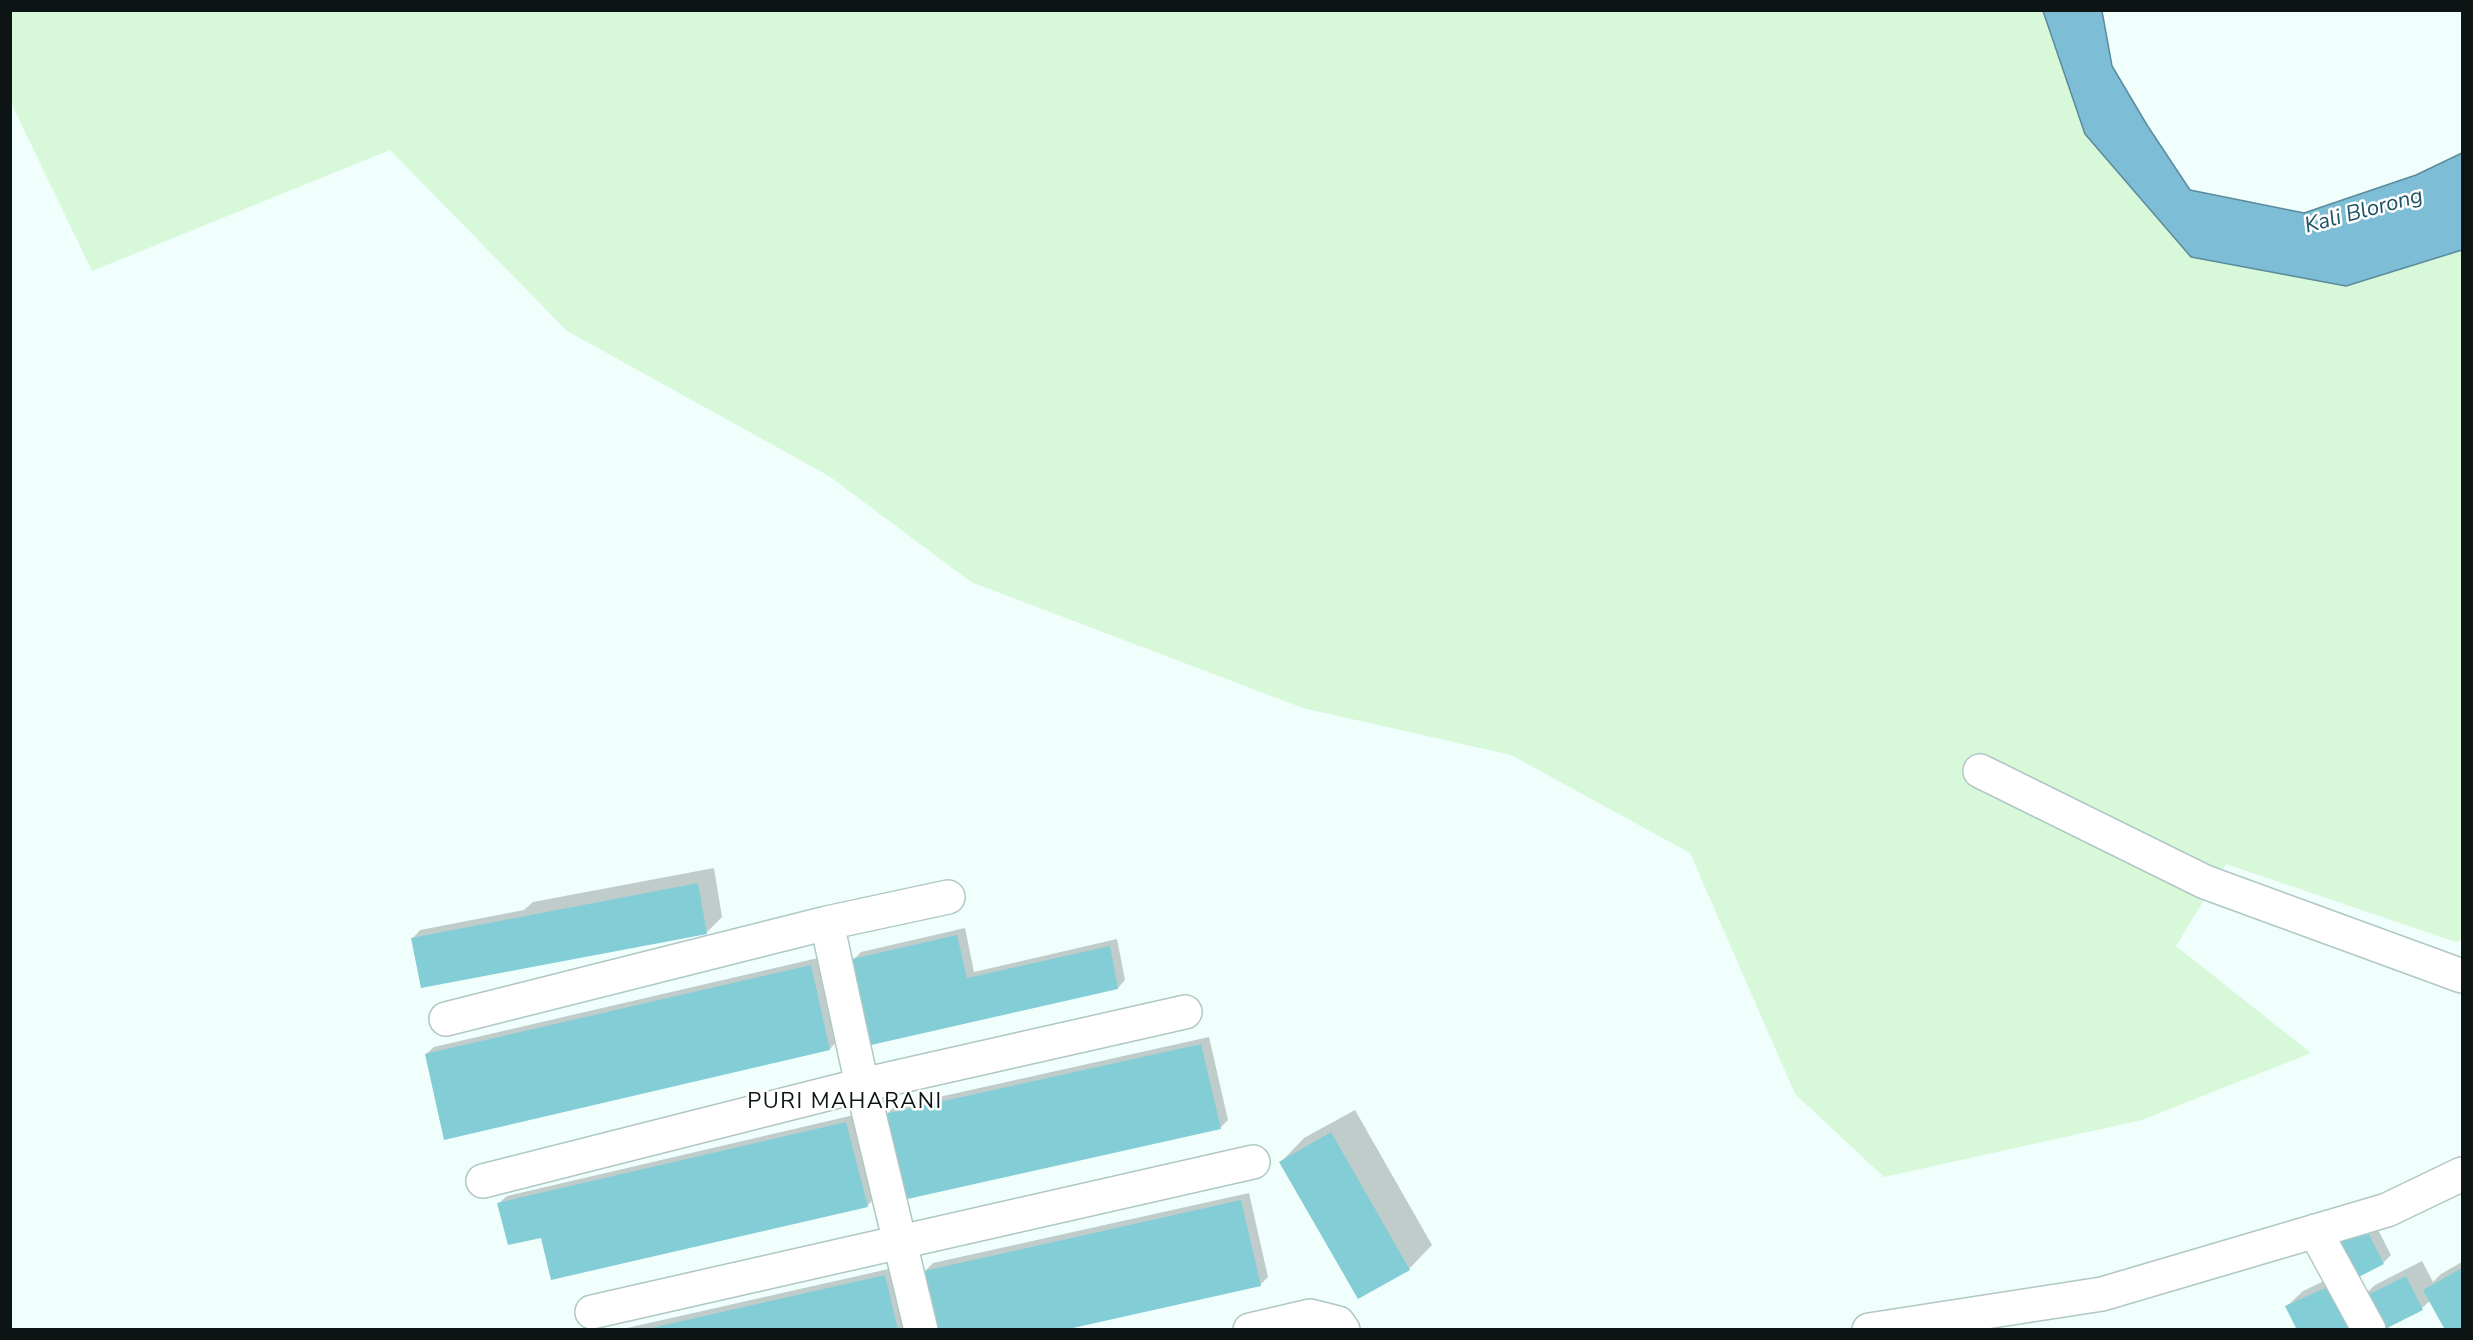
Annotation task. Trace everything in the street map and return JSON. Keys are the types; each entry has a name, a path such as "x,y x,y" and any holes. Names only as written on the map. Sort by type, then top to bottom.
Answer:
{"street":[{"path":"1980,771 2205,882 2463,976"},
{"path":"446,1019 827,923 948,897"},
{"path":"827,923 862,1085 921,1329"},
{"path":"483,1181 862,1085 1185,1012"},
{"path":"592,1312 901,1244 1252,1162"},
{"path":"1869,1329 2102,1294 2387,1210 2463,1174"},
{"path":"2315,1232 2369,1329"},
{"path":"1250,1329 1310,1316 1338,1323 1343,1329"}],"green space":[{"path":"10,11 2043,11 2086,134 2346,286 2462,250 2462,940 2456,942 2226,864 2176,946 2311,1053 2142,1120 1884,1177 1795,1094 1690,853 1511,755 1303,708 971,582 829,476 567,331 390,150 92,271 13,107 10,94"}],"water":[{"name":"Kali Blorong","path":"2043,11 2102,11 2112,66 2190,190 2304,213 2416,175 2462,153 2462,250 2346,286 2191,257 2085,134"}],"building":[{"path":"698,883 707,934 421,988 411,938"},
{"path":"957,935 967,978 1110,946 1118,989 871,1045 852,959"},
{"path":"811,965 830,1050 444,1140 425,1054"},
{"path":"1201,1044 1221,1129 903,1200 885,1114"},
{"path":"846,1122 868,1207 551,1280 541,1238 508,1245 497,1203"},
{"path":"1331,1132 1410,1270 1358,1299 1279,1162"},
{"path":"1241,1200 1261,1286 1064,1330 937,1330 924,1271"},
{"path":"2364,1225 2384,1264 2347,1283 2326,1245"},
{"path":"2462,1268 2462,1330 2445,1330 2423,1290"},
{"path":"885,1275 898,1330 647,1330 647,1329"},
{"path":"2406,1276 2423,1310 2383,1330 2357,1300"},
{"path":"2332,1285 2355,1330 2297,1330 2285,1306"}],"district":[{"name":"PURI MAHARANI","path":"845,1103"}]}
